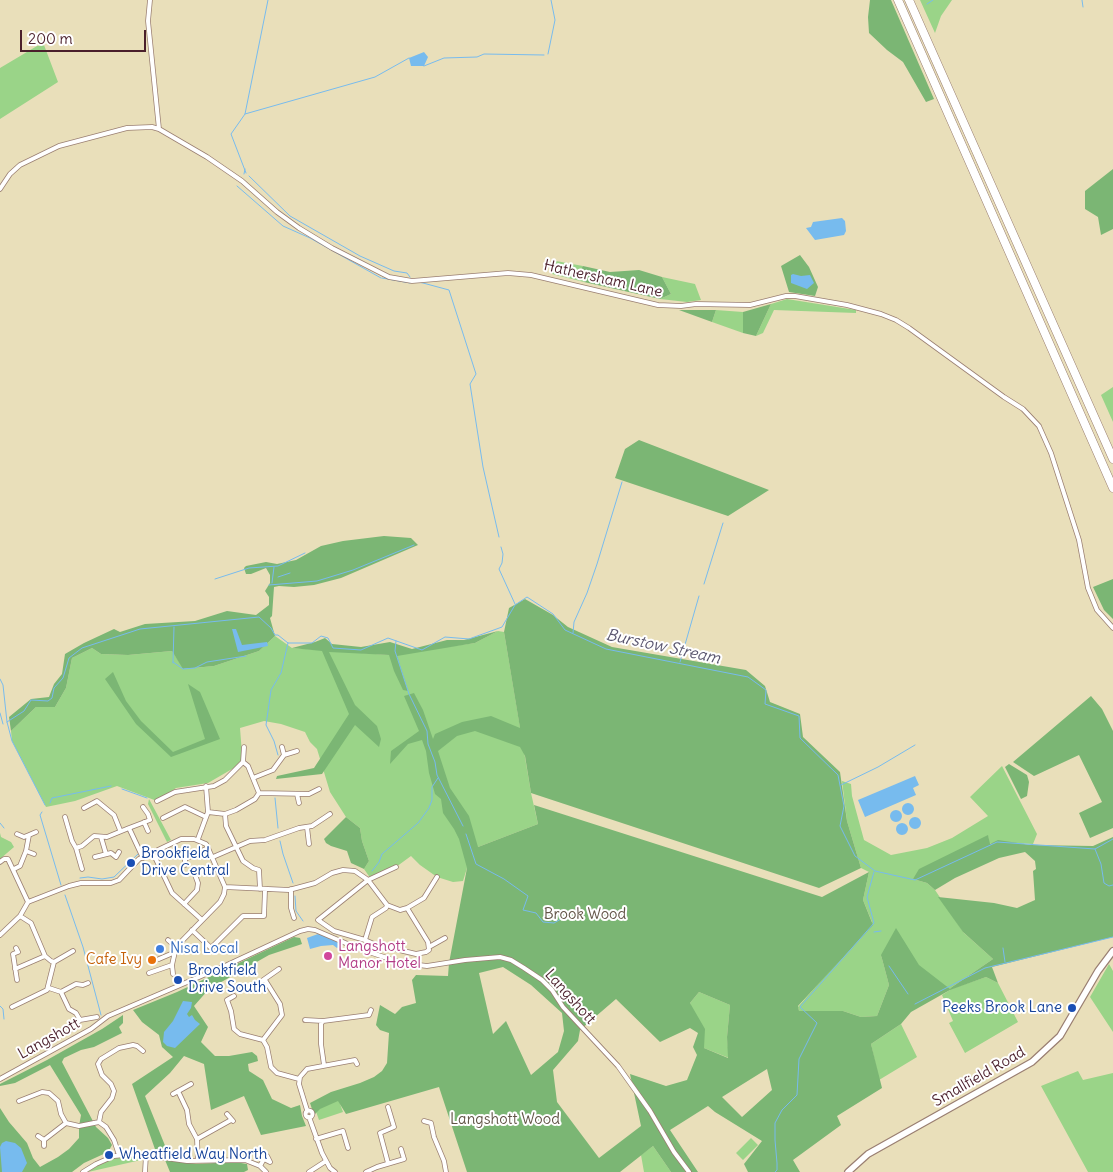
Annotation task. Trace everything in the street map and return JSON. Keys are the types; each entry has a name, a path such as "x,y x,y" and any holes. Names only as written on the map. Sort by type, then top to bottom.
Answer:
{"highway":[{"path":"898,0 1113,488"},
{"path":"910,0 1113,459"}],"street":[{"path":"0,189 10,174 20,165 59,146 128,128 159,129 148,21 150,0"},
{"name":"Hathersham Lane","path":"159,129 242,181 277,212 299,228 332,248 389,277 412,281 508,273 531,275 658,305 750,305 786,296 795,296 847,305 896,320 1023,408 1039,426 1051,453 1079,540 1088,588 1097,610 1113,628"},
{"path":"282,746 284,755"},
{"path":"157,801 176,792 214,786 225,780 243,762 244,747"},
{"path":"253,778 273,770 284,755 297,751"},
{"path":"243,762 248,766 259,794"},
{"path":"198,839 208,812 206,786"},
{"path":"208,812 225,814 250,802 259,794 309,794 319,789"},
{"path":"297,794 299,803"},
{"path":"84,808 98,801 114,815 120,830"},
{"path":"76,848 82,846 94,836 107,837 120,830 150,820 143,807"},
{"path":"162,818 185,807 206,817"},
{"path":"114,815 118,811"},
{"path":"192,930 211,948 243,916 264,916 263,890 259,870 243,861 226,826 225,814"},
{"path":"213,857 250,840 265,840 299,828 312,826 330,814"},
{"path":"65,817 82,869"},
{"path":"144,822 148,831"},
{"path":"308,827 309,844"},
{"path":"129,828 142,858"},
{"path":"17,834 24,837 36,832"},
{"path":"14,869 20,866 26,851 29,835"},
{"path":"101,837 106,854"},
{"path":"0,935 20,916 28,902 69,886 89,882 111,883 119,880 142,858 181,839 198,839 206,844 213,857 225,887 224,894 220,902 176,947 172,965 173,974"},
{"path":"185,865 185,859 208,848"},
{"path":"26,851 34,854"},
{"path":"95,857 112,853 116,856 119,852"},
{"path":"152,853 172,893 202,920"},
{"path":"0,862 8,859 28,902"},
{"path":"396,867 368,880 318,920 334,931 374,944 416,954 426,952 429,950 429,946 445,938"},
{"path":"225,887 263,890 291,889 315,884 332,873 343,870 355,871 368,880 386,905 400,910 407,908 427,894 437,877"},
{"path":"184,904 197,890 198,883 195,875"},
{"path":"291,889 291,908 294,918"},
{"path":"365,940 372,917 386,908 386,905"},
{"path":"407,908 429,946"},
{"path":"20,916 31,922 45,956 54,962"},
{"name":"Langshott","path":"0,1079 85,1032 108,1016 308,929 402,963 427,966 482,958 500,957 511,960 542,980 552,990 563,1006 630,1082 689,1172"},
{"path":"168,940 176,947"},
{"path":"16,948 18,952 13,954 17,980"},
{"path":"12,1007 30,1000 49,988 54,962 73,951"},
{"name":"Smallfield Road","path":"848,1172 868,1154 1032,1062 1060,1036 1098,971 1113,951"},
{"path":"159,959 174,953"},
{"path":"15,969 45,956"},
{"path":"149,973 172,965"},
{"path":"259,983 279,969"},
{"path":"263,1040 282,1014 280,1004 265,980"},
{"path":"61,992 76,984 83,985 88,983"},
{"path":"49,988 61,992 69,1009 76,1013 80,1020"},
{"path":"234,996 227,1000 234,1029 240,1034 263,1040 267,1047 270,1066 277,1073 299,1080"},
{"path":"370,1022 369,1015 371,1010"},
{"path":"304,1020 322,1023 369,1015"},
{"path":"70,1030 80,1020 97,1017"},
{"path":"322,1023 320,1044 324,1065"},
{"path":"99,1122 101,1112 112,1098 114,1091 111,1084 102,1074 98,1064 101,1059 119,1048 133,1045 143,1051"},
{"path":"334,1172 326,1161 316,1139 309,1117 305,1115 307,1110 299,1080 307,1069 324,1065 356,1062 353,1054"},
{"path":"173,1094 190,1084"},
{"path":"178,1091 187,1110 188,1124 197,1139 198,1161"},
{"path":"19,1101 42,1092 49,1093 58,1101 61,1114 66,1123 78,1126 99,1122 108,1129 119,1155"},
{"path":"388,1163 380,1133 396,1126 389,1108 396,1107"},
{"path":"197,1139 232,1120 227,1114"},
{"path":"431,1123 436,1118"},
{"path":"424,1121 431,1123"},
{"path":"44,1140 66,1123"},
{"path":"431,1123 446,1172"},
{"path":"316,1139 343,1131 348,1148"},
{"path":"38,1136 44,1140"},
{"path":"44,1140 44,1146"},
{"path":"366,1172 404,1159 401,1149"},
{"path":"83,1172 96,1164 119,1155 146,1155 198,1161 240,1160 260,1166 266,1172"},
{"path":"145,1172 146,1155"},
{"path":"260,1166 264,1159"},
{"path":"309,1172 326,1161"}],"green space":[{"path":"870,0 891,0 934,99 926,102 903,62 869,33"},
{"path":"920,0 952,0 941,16 935,33"},
{"path":"44,45 58,82 0,119 0,68 37,46"},
{"path":"1113,169 1113,229 1101,235 1098,217 1085,209 1085,191"},
{"path":"800,255 809,267 818,287 815,296 789,292 781,266"},
{"path":"556,261 583,266 580,272 586,274 584,282 552,274"},
{"path":"583,266 610,272 639,270 662,277 671,294 660,299 584,282 586,274 579,272"},
{"path":"662,277 695,284 701,300 687,302 660,299 671,294"},
{"path":"787,299 856,310 856,313 774,310 763,333 756,336 771,304"},
{"path":"771,304 756,336 743,333 743,312"},
{"path":"679,310 716,310 712,322"},
{"path":"716,310 743,312 743,333 712,322"},
{"path":"1113,387 1113,422 1101,395"},
{"path":"639,440 769,490 728,516 615,478 625,449"},
{"path":"384,536 411,538 418,545 341,578 314,585 274,587 272,616 270,618 275,636 259,651 214,666 183,669 172,651 128,655 101,654 92,648 72,658 66,688 55,707 36,707 11,731 9,717 31,699 49,697 54,684 62,674 65,654 84,643 114,629 120,632 145,624 195,621 227,611 256,615 269,605 269,597 265,591 270,583 270,575 266,568 246,574 244,568 246,566 266,562 277,564 296,560 321,546"},
{"path":"1113,579 1113,619 1104,610 1093,587"},
{"path":"525,599 553,615 568,627 612,647 746,670 765,686 770,702 800,714 803,737 840,772 847,821 861,868 819,888 531,793 525,756 520,747 475,731 457,736 438,751 450,788 469,816 478,847 538,824 534,805 822,897 869,872 863,900 873,925 798,1006 799,1011 843,1011 861,1017 877,1016 889,985 881,955 896,928 919,965 950,989 993,959 963,932 938,897 994,903 1017,908 1035,900 1033,871 1036,869 1035,861 1025,852 999,858 955,878 935,890 927,883 913,879 919,869 988,835 990,844 998,840 1031,845 1093,846 1113,837 1113,937 992,967 998,983 986,977 950,990 911,1012 901,1024 871,1044 882,1088 837,1116 841,1125 793,1160 800,1172 748,1172 744,1164 762,1141 708,1106 670,1130 698,1172 671,1172 653,1146 620,1172 467,1172 439,1087 346,1114 338,1101 320,1109 314,1115 310,1103 331,1092 374,1077 382,1071 387,1063 389,1033 380,1030 376,1025 380,1005 395,1014 402,1007 416,1003 412,980 416,975 448,976 467,868 459,839 443,813 441,799 435,794 422,740 408,744 390,764 391,751 419,731 404,696 414,693 423,710 433,739 435,734 462,722 491,716 520,728 504,632 509,608","holes":["503,967 531,985 562,1013 564,1031 558,1052 531,1075 506,1021 493,1034 479,973","699,992 730,1005 727,1037 728,1058 704,1048 705,1029 690,1003","616,999 660,1042 690,1028 698,1033 693,1047 697,1055 687,1080 666,1086 630,1074 641,1126 599,1158 557,1102 553,1070 578,1041 580,1030","767,1069 772,1090 742,1117 722,1097"]},
{"path":"498,631 504,632 538,824 478,847 467,868 463,881 453,882 437,877 411,856 396,867 371,879 364,869 369,861 360,828 346,817 330,792 317,749 310,742 305,732 281,724 264,721 240,728 242,762 239,765 208,783 176,788 157,801 117,786 75,801 46,807 12,741 11,731 36,707 55,707 66,688 72,658 92,648 101,654 128,655 172,651 184,669 214,666 259,651 275,636 292,648 389,655 475,643"},
{"path":"498,631 475,643 397,656 408,691 403,690 389,655 329,652 355,705 377,726 381,739 379,747 355,725 322,774 276,779 277,776 314,768 349,714 322,651 292,648 325,638 332,644 361,647 390,642 412,649 447,640 464,640"},
{"path":"113,672 126,701 141,721 173,752 205,739 188,684 200,692 220,739 171,757 136,724 105,679"},
{"path":"1091,696 1102,709 1113,731 1113,828 1090,838 1079,813 1102,802 1079,755 1034,776 1013,762"},
{"path":"1009,764 1027,775 1029,782 1027,796 1021,799 1005,767"},
{"path":"1002,766 1037,834 1033,844 997,842 989,844 988,836 913,879 927,883 935,890 964,933 993,959 951,989 986,977 998,983 1018,1022 965,1053 949,1023 953,1021 942,995 950,990 892,979 881,955 889,985 877,1016 861,1017 843,1011 799,1011 798,1007 872,922 863,900 869,872 861,868 847,821 842,781 851,784 852,796 864,840 891,855 927,848 952,838 988,816 970,797"},
{"path":"149,799 171,840 167,842 148,804"},
{"path":"346,817 360,828 369,861 364,869 351,863 347,851 331,846 324,839"},
{"path":"0,833 1,837 11,842 14,847 0,859"},
{"path":"294,937 300,938 302,944 269,955 209,989 194,1006 208,1027 201,1042 215,1056 229,1056 252,1052 257,1056 258,1061 248,1064 249,1071 263,1080 272,1099 291,1108 300,1105 306,1126 261,1135 244,1096 211,1110 204,1064 184,1056 170,1073 145,1096 166,1148 156,1152 132,1084 173,1057 162,1047 159,1035 142,1022 133,1010 177,992"},
{"path":"1109,964 1113,971 1113,1032 1090,997"},
{"path":"699,992 730,1005 727,1037 729,1058 704,1048 690,1003"},
{"path":"123,1015 123,1023 119,1027 122,1033 94,1047 81,1050 64,1058 62,1062 96,1127 108,1138 112,1145 108,1152 84,1163 72,1172 0,1172 0,1108 27,1143 33,1158 40,1167 69,1149 79,1138 81,1115 50,1065 15,1083 0,1086 0,1084 47,1060"},
{"path":"901,1024 917,1057 879,1080 871,1044"},
{"path":"1078,1071 1083,1080 1113,1073 1113,1172 1088,1172 1041,1086"},
{"path":"338,1098 343,1112 319,1120 314,1106"},
{"path":"751,1138 758,1145 743,1160 736,1153"},
{"path":"653,1146 671,1172 644,1172 641,1155"},
{"path":"119,1157 141,1157 141,1160 88,1172 103,1162"},
{"path":"165,1160 196,1164 235,1162 247,1164 248,1170 244,1172 170,1172"}],"water":[{"path":"424,52 428,57 424,66 411,66 409,58"},
{"path":"842,218 845,221 846,231 844,235 815,240 806,228 811,227 813,222"},
{"path":"791,275 801,276 810,275 814,283 807,289 791,283"},
{"path":"232,629 236,629 242,645 267,642 268,646 238,652"},
{"path":"915,776 919,785 913,788 916,795 865,817 858,800"},
{"path":"906,803 910,803 914,809 910,815 906,815 902,811 902,807"},
{"path":"896,810 902,816 896,822 890,816"},
{"path":"913,817 917,817 921,823 917,829 913,829 909,825 909,821"},
{"path":"900,823 904,823 908,829 904,835 900,835 896,831 896,827"},
{"path":"318,934 341,942 340,946 337,948 333,945 321,946 310,949 307,938"},
{"path":"183,1001 192,1002 187,1014 189,1017 192,1015 200,1024 175,1048 167,1046 163,1042 164,1032 173,1021"},
{"path":"6,1141 15,1143 21,1148 27,1163 22,1172 2,1172 0,1147"}],"waterway":[{"path":"246,173 231,134 245,114 268,0"},
{"path":"548,54 555,20 551,0"},
{"path":"927,4 933,0"},
{"path":"1082,0 1083,7"},
{"path":"424,66 444,58 477,57 484,54 544,55"},
{"path":"245,114 375,77 409,58"},
{"path":"244,174 245,169"},
{"path":"249,176 290,216 360,256 394,271 407,273 410,277"},
{"path":"237,186 283,226 310,238 381,278"},
{"path":"382,278 410,283"},
{"path":"417,282 449,290 476,374 470,384 483,467 499,537"},
{"path":"573,633 574,622 597,564 622,482"},
{"path":"704,584 723,523"},
{"path":"269,585 317,581 353,570 414,545"},
{"path":"501,547 503,554 499,569 515,604"},
{"path":"215,579 249,568 278,566 305,553"},
{"path":"272,583 274,567"},
{"path":"278,577 290,573"},
{"path":"680,662 699,596"},
{"name":"Burstow Stream","path":"7,722 24,711 31,700 48,701 52,698 54,688 63,678 69,658 82,648 140,629 259,617 271,628 275,635 278,635 288,643 312,643 321,636 328,638 333,648 361,650 388,638 422,650 445,637 469,639 502,627 515,605 527,597 553,614 565,630 606,649 748,677 766,690 765,704 799,716 800,738 838,775 844,806 840,826 855,856 875,871 915,880 997,842 1095,849 1113,839"},
{"path":"173,663 174,627"},
{"path":"396,641 395,651 409,694 427,731 428,744 435,762 437,775 463,826"},
{"path":"278,755 266,725 271,690 281,673 288,643"},
{"path":"173,662 183,669 195,668 207,662 246,656"},
{"path":"0,679 3,685 7,722 12,741 45,805"},
{"path":"0,713 3,724"},
{"path":"841,785 878,767 915,745"},
{"path":"372,871 382,854 418,823 429,808 432,800 432,787 438,778"},
{"path":"50,803 52,798 111,786"},
{"path":"122,789 147,798"},
{"path":"275,798 278,828"},
{"path":"42,812 40,815 61,885"},
{"path":"0,823 4,828"},
{"path":"466,834 476,864 504,879 528,896 523,910 536,913 543,922 554,923 575,911"},
{"path":"280,841 293,883"},
{"path":"1095,849 1101,864 1104,883 1109,886 1113,885"},
{"path":"80,878 102,879 114,877 138,854"},
{"name":"Burstow Stream","path":"775,1172 777,1170 775,1123 782,1110 797,1095 799,1059 817,1023 800,1007 874,923 867,897 874,872"},
{"path":"65,895 83,947 101,1015"},
{"path":"295,896 296,911 303,921"},
{"path":"874,932 881,931"},
{"path":"915,1004 985,968 1113,937"},
{"path":"1003,948 1005,962"},
{"path":"889,966 908,994"},
{"path":"0,1006 3,1009 4,1019"}],"place":[{"name":"Brookfield Drive Central","path":"131,863"},
{"name":"Nisa Local","path":"160,949"},
{"name":"Langshott Manor Hotel","path":"328,956"},
{"name":"Cafe Ivy","path":"152,960"},
{"name":"Brookfield Drive South","path":"178,980"},
{"name":"Peeks Brook Lane","path":"1072,1008"},
{"name":"Wheatfield Way North","path":"109,1155"}],"park label":[{"name":"Brook Wood","path":"585,915"},
{"name":"Langshott Wood","path":"505,1120"}]}
